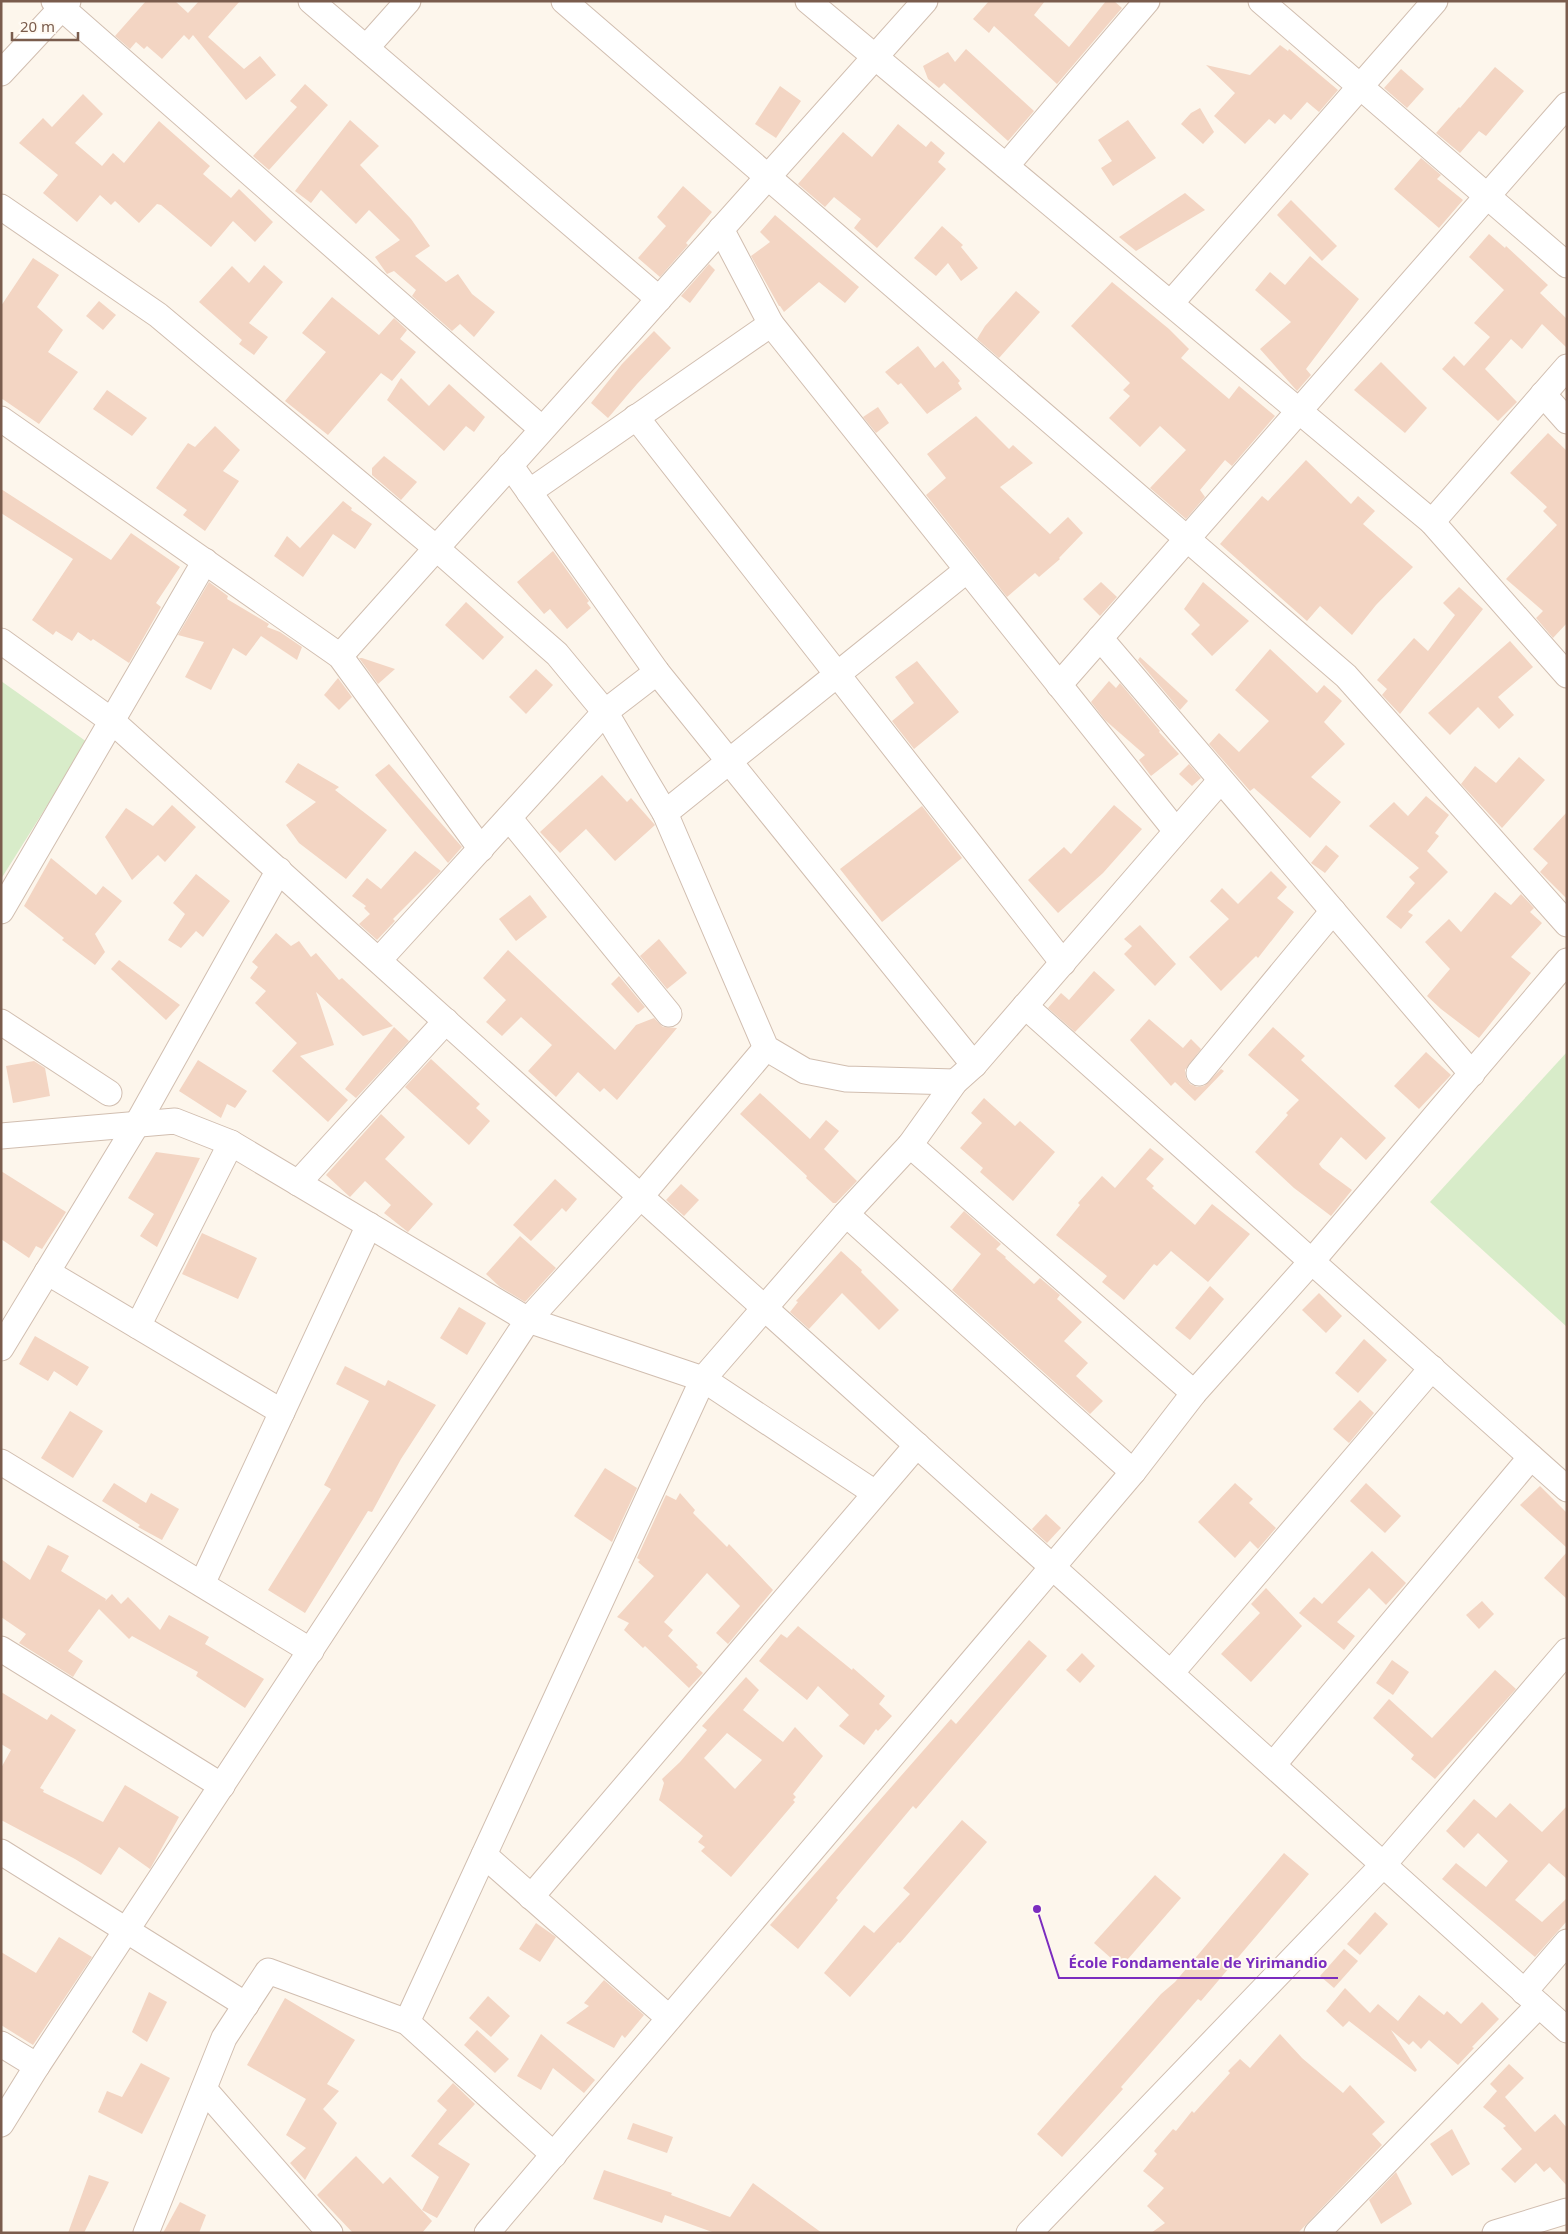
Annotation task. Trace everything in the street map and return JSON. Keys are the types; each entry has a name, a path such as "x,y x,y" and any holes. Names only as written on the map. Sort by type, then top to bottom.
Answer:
{"street":[{"path":"311,1 659,299"},
{"path":"366,48 408,1"},
{"path":"564,1 1346,676 1567,924"},
{"path":"808,1 1432,522 1567,675"},
{"path":"340,656 925,1"},
{"path":"1006,166 1147,1"},
{"path":"1261,1 1567,265"},
{"path":"1171,304 1435,1"},
{"path":"1,73 61,4 542,429"},
{"path":"1059,684 1567,105"},
{"path":"1,207 158,315 436,548 557,654 605,712 665,814 766,1048 805,1070 846,1079 955,1082"},
{"path":"721,229 771,324 1176,831"},
{"path":"529,492 771,324"},
{"path":"1432,522 1567,367"},
{"path":"1543,394 1567,421"},
{"path":"636,417 1063,963"},
{"path":"1,419 340,656 481,849"},
{"path":"510,465 657,672 974,1065"},
{"path":"1,911 205,561"},
{"path":"665,814 967,570"},
{"path":"1100,638 1472,1074"},
{"path":"1,641 112,721 1567,2030"},
{"path":"379,960 605,712 657,672"},
{"path":"407,2022 703,1380 846,1214 910,1145 955,1082 974,1065 1220,780"},
{"path":"509,818 669,1014"},
{"path":"1,1348 137,1124 279,870"},
{"path":"1199,1073 1333,911"},
{"path":"487,2233 1134,1472 1194,1393 1312,1261 1567,961"},
{"path":"1025,1006 1567,1489"},
{"path":"298,1183 446,1021"},
{"path":"1,1022 109,1093"},
{"path":"1,2124 37,2066 528,1320 641,1196 766,1048"},
{"path":"1,1136 175,1121 230,1143 528,1320 703,1380 875,1493"},
{"path":"138,1326 230,1143"},
{"path":"910,1145 1194,1393"},
{"path":"846,1214 1134,1472"},
{"path":"202,1584 370,1225"},
{"path":"47,1272 282,1412"},
{"path":"1171,1673 1432,1368"},
{"path":"531,1897 917,1445"},
{"path":"1273,1766 1531,1457"},
{"path":"1,1462 311,1650"},
{"path":"1,1649 222,1786"},
{"path":"1029,2233 1383,1865 1567,1650"},
{"path":"1,1852 246,2005"},
{"path":"484,1856 669,2018"},
{"path":"1317,2233 1532,1998 1567,1942"},
{"path":"146,2233 224,2038 268,1970 407,2022 554,2154"},
{"path":"1,2044 37,2066"},
{"path":"204,2089 330,2233"},
{"path":"1495,2233 1567,2211"}],"green space":[{"path":"1,681 87,742 1,879"},
{"path":"1567,1052 1567,1327 1430,1202"}],"building":[{"path":"146,1 175,1 188,13 199,1 240,1 208,37 244,69 260,56 276,75 246,100 193,35 189,40 184,35 162,59 147,46 144,49 136,42 130,49 115,36"},
{"path":"989,1 1045,1 1034,15 1069,47 1106,1 1114,1 1122,8 1057,84 994,26 989,33 973,19"},
{"path":"1280,45 1288,51 1289,49 1338,90 1319,112 1307,102 1291,120 1284,114 1275,124 1269,119 1245,144 1214,116 1235,93 1206,65 1250,75"},
{"path":"966,49 1034,111 1008,141 944,83 939,88 928,79 923,66 948,52 955,62"},
{"path":"1495,67 1524,91 1486,136 1479,131 1460,153 1436,133"},
{"path":"1401,69 1424,89 1407,108 1384,88"},
{"path":"305,84 328,105 269,170 253,156 297,107 290,101"},
{"path":"780,86 801,101 776,138 755,124"},
{"path":"83,94 103,114 75,143 102,166 113,153 124,163 159,121 210,166 203,174 231,198 239,189 273,222 255,242 233,221 211,247 161,205 157,204 139,223 115,201 111,205 100,195 77,222 43,193 58,175 19,143 43,118 52,127"},
{"path":"1200,108 1214,132 1203,144 1181,124 1191,113"},
{"path":"350,120 379,146 360,165 411,219 430,246 415,256 446,282 458,274 472,294 495,312 474,337 460,324 452,331 412,296 416,290 394,271 387,274 375,257 400,240 369,210 356,224 321,190 311,203 295,191"},
{"path":"1128,120 1156,158 1113,186 1101,168 1112,161 1098,140"},
{"path":"898,124 926,147 931,141 945,153 938,162 946,169 877,248 854,228 861,219 834,197 825,207 798,184 843,132 872,157"},
{"path":"1421,158 1441,175 1437,179 1463,200 1439,228 1394,189"},
{"path":"683,186 712,212 686,243 688,245 660,277 638,258 666,226 657,217"},
{"path":"1185,193 1205,210 1136,251 1119,237"},
{"path":"1291,200 1337,246 1322,261 1277,215"},
{"path":"775,215 859,287 845,303 819,282 784,312 779,306 751,256 770,242 760,232"},
{"path":"942,226 963,245 961,247 978,268 961,281 948,263 936,276 914,258"},
{"path":"1489,234 1505,248 1506,246 1548,285 1540,293 1567,319 1567,348 1542,324 1522,349 1511,339 1485,369 1517,402 1498,421 1442,369 1454,356 1464,366 1490,337 1474,323 1504,290 1469,257"},
{"path":"1310,256 1359,299 1306,369 1311,375 1297,391 1260,349 1291,322 1255,290 1270,272 1285,285"},
{"path":"33,258 59,275 37,307 63,330 48,352 78,372 39,424 1,398 1,306"},
{"path":"709,264 715,270 690,303 681,296"},
{"path":"264,265 283,282 249,323 268,337 254,355 239,344 242,340 199,302 232,266 249,283"},
{"path":"1112,282 1169,329 1189,349 1181,358 1229,399 1239,386 1275,416 1232,466 1225,460 1200,490 1205,497 1186,519 1150,488 1186,450 1160,426 1140,447 1109,418 1130,396 1123,390 1130,383 1071,326"},
{"path":"1016,291 1040,312 999,358 977,339 985,326"},
{"path":"332,297 379,335 394,318 407,330 400,339 416,352 392,381 381,373 328,435 285,401 326,352 302,333"},
{"path":"99,301 116,315 103,330 86,316"},
{"path":"654,331 671,348 608,418 591,403 622,364"},
{"path":"918,346 935,368 943,361 960,381 958,383 962,389 927,414 901,383 898,385 885,372"},
{"path":"1381,362 1427,408 1405,433 1354,390"},
{"path":"401,378 429,406 449,384 485,417 474,432 466,426 444,451 387,400"},
{"path":"107,390 147,418 132,436 93,409"},
{"path":"878,407 889,423 876,433 863,417"},
{"path":"976,416 1009,449 1013,445 1033,463 1000,487 1050,534 1068,517 1083,533 1060,559 1039,577 1035,573 1007,597 926,495 946,478 927,454"},
{"path":"215,426 240,450 223,471 239,481 205,531 183,515 187,510 156,488 188,443 195,447"},
{"path":"1548,433 1567,451 1567,623 1553,638 1536,618 1543,611 1506,579 1557,525 1543,511 1547,507 1510,473"},
{"path":"384,456 417,482 401,500 372,475 372,468"},
{"path":"1306,460 1351,504 1358,496 1375,511 1363,524 1413,567 1376,605 1352,635 1320,606 1307,621 1220,544 1262,496 1268,501"},
{"path":"1,489 111,560 131,533 180,567 156,603 161,607 129,663 93,639 91,641 78,632 72,641 56,631 53,635 32,620 73,559 1,513"},
{"path":"343,501 352,508 351,510 372,524 355,549 333,534 303,577 274,556 287,536 300,548"},
{"path":"553,551 589,601 587,603 591,608 567,629 550,609 544,614 517,582"},
{"path":"209,582 228,596 227,599 269,624 267,627 280,632 302,647 297,660 261,636 246,656 233,648 211,690 185,677 204,642 178,635"},
{"path":"1101,582 1117,597 1100,616 1083,599"},
{"path":"1203,582 1249,621 1212,656 1191,634 1200,625 1184,609"},
{"path":"1459,587 1483,609 1400,714 1382,695 1387,689 1377,680 1414,638 1428,651 1455,615 1443,603"},
{"path":"466,602 504,637 483,660 445,625"},
{"path":"1510,641 1533,667 1498,697 1514,715 1499,729 1478,707 1450,735 1428,713"},
{"path":"1270,649 1317,693 1324,685 1342,701 1324,722 1345,744 1311,777 1341,802 1310,838 1254,788 1250,791 1209,744 1219,733 1239,752 1269,721 1235,690"},
{"path":"1140,657 1188,701 1180,710 1138,660"},
{"path":"359,658 362,658 395,669 378,684"},
{"path":"917,661 959,712 914,749 892,721 914,703 895,677"},
{"path":"536,669 553,685 526,714 509,697"},
{"path":"338,678 352,697 339,710 324,695"},
{"path":"1109,681 1116,688 1120,683 1179,754 1151,776 1139,760 1145,755 1105,720 1091,702"},
{"path":"1519,757 1545,780 1502,828 1461,784 1475,766 1496,783"},
{"path":"298,763 339,787 335,790 387,830 346,879 299,843 286,825 316,802 285,782"},
{"path":"389,764 462,847 448,863 375,775"},
{"path":"1189,764 1201,778 1192,786 1179,774"},
{"path":"602,775 627,802 631,798 655,825 615,861 586,829 560,853 540,832"},
{"path":"1426,796 1449,815 1435,833 1439,836 1427,851 1448,872 1408,912 1413,915 1401,929 1386,917 1415,883 1409,877 1419,868 1369,826 1394,802 1408,816"},
{"path":"172,805 196,827 165,862 158,855 132,880 105,837 126,808 153,826"},
{"path":"1114,805 1142,829 1103,873 1058,913 1028,880 1064,847 1071,854"},
{"path":"922,806 962,858 882,922 840,869"},
{"path":"1567,812 1567,899 1540,872 1548,863 1533,849"},
{"path":"1326,845 1339,856 1325,873 1311,863"},
{"path":"415,851 441,871 393,919 395,921 377,940 359,924 370,914 364,908 366,906 352,896 367,878 381,889"},
{"path":"51,858 96,895 103,886 122,901 95,934 105,952 95,965 62,940 64,938 24,906"},
{"path":"1271,871 1287,887 1277,898 1294,912 1258,958 1256,956 1221,991 1189,957 1229,919 1210,901 1222,888 1238,904"},
{"path":"196,874 230,901 203,937 196,931 181,948 168,940 185,914 173,903"},
{"path":"1495,892 1511,905 1521,894 1534,908 1530,912 1542,923 1511,957 1531,973 1479,1038 1427,996 1450,969 1425,942 1449,919 1461,932"},
{"path":"530,895 547,917 516,941 499,919"},
{"path":"1140,925 1176,964 1155,986 1124,954 1132,946 1124,939"},
{"path":"276,933 291,946 299,941 311,957 316,953 339,980 342,978 393,1026 363,1036 316,992 334,1045 300,1056 348,1100 328,1122 272,1071 297,1043 255,1003 266,991 250,978 258,967 252,962"},
{"path":"659,939 687,973 667,989 640,956"},
{"path":"508,950 615,1050 636,1025 654,1018 663,1027 677,1028 617,1100 604,1088 600,1092 578,1072 556,1097 528,1071 552,1045 521,1017 502,1036 486,1022 506,1000 483,978"},
{"path":"119,960 180,1005 166,1020 111,969"},
{"path":"1094,971 1115,990 1075,1032 1048,1008 1061,993 1069,1000"},
{"path":"619,976 645,1007 638,1013 611,984"},
{"path":"1149,1019 1183,1048 1191,1039 1201,1049 1185,1070 1186,1078 1190,1084 1197,1087 1204,1086 1221,1069 1224,1071 1195,1101 1175,1082 1171,1086 1130,1040"},
{"path":"394,1027 409,1041 356,1098 345,1089"},
{"path":"1273,1027 1305,1056 1301,1060 1386,1138 1366,1160 1341,1137 1319,1164 1352,1190 1331,1216 1294,1188 1255,1152 1288,1115 1286,1113 1299,1100 1248,1055"},
{"path":"1426,1052 1451,1075 1419,1109 1394,1086"},
{"path":"431,1059 480,1104 476,1108 490,1121 469,1145 405,1087"},
{"path":"198,1060 247,1091 235,1108 227,1104 221,1118 179,1091"},
{"path":"34,1061 45,1068 50,1096 13,1103 6,1066"},
{"path":"760,1093 810,1139 826,1120 839,1131 824,1149 857,1181 836,1203 833,1203 806,1178 807,1176 740,1114"},
{"path":"984,1098 1015,1126 1020,1121 1055,1152 1013,1201 980,1172 983,1168 960,1148 982,1123 971,1113"},
{"path":"381,1114 405,1137 385,1159 433,1204 408,1232 384,1213 391,1205 365,1181 350,1197 326,1175"},
{"path":"1150,1148 1164,1159 1146,1179 1154,1186 1152,1188 1195,1225 1212,1204 1250,1234 1208,1282 1171,1251 1157,1266 1154,1264 1124,1300 1102,1282 1107,1276 1056,1235 1080,1205 1078,1203 1102,1176 1115,1188"},
{"path":"156,1152 200,1158 157,1247 140,1236 154,1214 128,1198"},
{"path":"1,1171 66,1212 42,1249 36,1246 29,1258 1,1239"},
{"path":"555,1179 577,1199 566,1212 562,1208 531,1241 513,1225"},
{"path":"681,1184 699,1200 684,1216 666,1200"},
{"path":"964,1211 1001,1244 996,1249 1005,1258 1034,1284 1040,1278 1060,1295 1057,1299 1082,1322 1064,1341 1088,1363 1076,1376 1103,1401 1090,1414 952,1290 981,1254 950,1227"},
{"path":"202,1233 257,1258 238,1299 182,1274"},
{"path":"520,1236 556,1268 525,1302 500,1287 486,1274"},
{"path":"841,1251 862,1270 861,1272 899,1310 879,1330 842,1293 809,1329 790,1312 798,1302 796,1301"},
{"path":"1210,1286 1224,1299 1190,1340 1175,1328"},
{"path":"1319,1293 1342,1316 1326,1333 1302,1310"},
{"path":"459,1307 486,1323 467,1355 440,1338"},
{"path":"35,1336 89,1367 77,1386 54,1371 48,1381 19,1364"},
{"path":"1364,1339 1387,1360 1358,1393 1335,1373"},
{"path":"345,1366 385,1386 388,1380 436,1405 401,1459 372,1512 368,1511 305,1613 268,1590 331,1489 324,1485 369,1401 336,1384"},
{"path":"1360,1400 1374,1413 1349,1443 1333,1429"},
{"path":"70,1411 103,1431 73,1478 41,1458"},
{"path":"605,1468 637,1488 612,1542 574,1516"},
{"path":"114,1483 146,1503 151,1493 179,1509 162,1540 138,1527 140,1525 102,1501"},
{"path":"1235,1483 1253,1499 1249,1503 1276,1528 1258,1549 1250,1541 1235,1558 1198,1522"},
{"path":"1366,1483 1401,1516 1385,1533 1350,1501"},
{"path":"1540,1486 1567,1513 1567,1548 1520,1505"},
{"path":"680,1493 695,1510 693,1513 727,1547 729,1544 773,1590 728,1644 716,1633 740,1606 707,1573 664,1622 673,1630 668,1636 698,1665 696,1667 703,1673 689,1688 645,1646 643,1648 624,1630 629,1623 617,1617 654,1576 638,1562 640,1560 637,1558 666,1495 676,1500"},
{"path":"1046,1514 1061,1528 1047,1543 1032,1529"},
{"path":"48,1545 69,1556 61,1571 106,1599 105,1601 112,1594 121,1604 128,1597 160,1630 169,1615 209,1637 205,1644 264,1679 245,1708 196,1676 198,1672 132,1636 129,1639 99,1609 68,1651 83,1661 73,1677 19,1643 26,1634 1,1617 1,1559 30,1580"},
{"path":"1372,1551 1406,1583 1386,1605 1369,1588 1337,1622 1355,1636 1344,1650 1299,1613 1314,1597 1322,1604"},
{"path":"1567,1552 1567,1599 1544,1578"},
{"path":"1266,1588 1302,1626 1251,1682 1221,1654 1260,1613 1251,1604"},
{"path":"1482,1601 1494,1614 1479,1629 1466,1615"},
{"path":"798,1626 852,1670 853,1668 885,1696 879,1704 892,1716 878,1731 876,1729 864,1745 839,1726 849,1715 818,1686 807,1700 759,1661 781,1634 787,1638"},
{"path":"1029,1640 1047,1656 916,1809 913,1806 836,1898 838,1900 798,1949 770,1925 951,1719 956,1724"},
{"path":"1082,1653 1095,1666 1080,1683 1066,1670"},
{"path":"1392,1660 1409,1672 1393,1695 1376,1683"},
{"path":"1495,1670 1516,1689 1435,1779 1411,1759 1414,1755 1373,1718 1389,1699 1432,1738"},
{"path":"746,1677 759,1690 743,1710 783,1742 795,1727 823,1756 793,1794 796,1797 793,1800 795,1802 731,1877 701,1851 705,1847 698,1842 703,1836 659,1800 664,1783 662,1779 680,1762 707,1730 702,1726","holes":["727,1733 762,1760 735,1789 704,1758"]},
{"path":"1,1692 47,1720 51,1714 76,1730 40,1788 44,1790 43,1792 103,1822 125,1785 179,1817 150,1869 119,1847 101,1875 1,1820 1,1768 11,1750 1,1744"},
{"path":"1474,1799 1496,1818 1510,1803 1542,1832 1567,1806 1567,1879 1549,1863 1515,1900 1542,1922 1567,1898 1567,1921 1535,1957 1442,1879 1456,1863 1486,1887 1508,1861 1478,1833 1464,1848 1446,1831"},
{"path":"962,1820 987,1842 900,1943 898,1942 850,1997 824,1973 864,1925 874,1933 910,1894 903,1888"},
{"path":"1284,1853 1309,1874 1201,2001 1198,1999 1121,2087 1123,2089 1062,2157 1037,2134 1161,1994 1175,1982"},
{"path":"1155,1875 1181,1898 1121,1967 1094,1943"},
{"path":"1375,1912 1388,1924 1360,1955 1347,1944"},
{"path":"536,1923 556,1937 540,1962 519,1949"},
{"path":"59,1937 92,1957 33,2045 1,2025 1,1952 36,1973"},
{"path":"1344,1949 1358,1961 1334,1988 1320,1976"},
{"path":"604,1980 644,2015 625,2038 622,2035 614,2048 566,2023 589,2006 584,2003"},
{"path":"1345,1988 1370,2013 1378,2004 1398,2021 1419,1995 1444,2015 1447,2011 1461,2024 1482,2002 1499,2019 1472,2047 1474,2048 1458,2065 1429,2040 1421,2049 1413,2041 1409,2045 1391,2030 1417,2070 1415,2072 1349,2021 1343,2027 1326,2011"},
{"path":"149,1992 167,2002 147,2042 132,2032"},
{"path":"488,1996 510,2016 491,2037 469,2018"},
{"path":"285,1998 355,2040 327,2084 339,2091 323,2109 337,2123 305,2180 290,2163 306,2148 286,2135 306,2099 247,2065"},
{"path":"477,2030 509,2059 495,2073 464,2045"},
{"path":"541,2034 595,2080 584,2093 553,2068 541,2090 517,2076"},
{"path":"1280,2034 1302,2058 1343,2093 1350,2085 1385,2122 1372,2134 1382,2145 1298,2233 1151,2233 1165,2223 1147,2206 1164,2188 1143,2171 1157,2154 1154,2151 1173,2129 1176,2131 1192,2111 1194,2113 1240,2059 1250,2068"},
{"path":"141,2063 170,2078 142,2134 98,2112 107,2091 122,2097"},
{"path":"1509,2064 1524,2078 1505,2097 1535,2132 1555,2114 1567,2128 1567,2186 1550,2167 1544,2172 1536,2163 1515,2183 1501,2169 1522,2149 1503,2128 1506,2126 1483,2107 1497,2091 1490,2084"},
{"path":"453,2083 475,2104 438,2144 470,2164 437,2218 422,2210 439,2177 411,2156 447,2110 437,2101"},
{"path":"633,2123 673,2137 667,2153 627,2139"},
{"path":"1452,2129 1470,2164 1452,2176 1430,2144"},
{"path":"356,2156 383,2184 390,2177 432,2221 422,2233 353,2233 317,2195"},
{"path":"604,2170 672,2193 671,2195 730,2217 753,2183 822,2233 715,2233 665,2215 662,2223 593,2199"},
{"path":"1396,2172 1412,2204 1381,2224 1369,2200"},
{"path":"89,2175 109,2182 84,2233 68,2233"},
{"path":"180,2202 206,2215 199,2233 163,2233"}],"place":[{"name":"École Fondamentale de Yirimandio","path":"1037,1909"}]}
